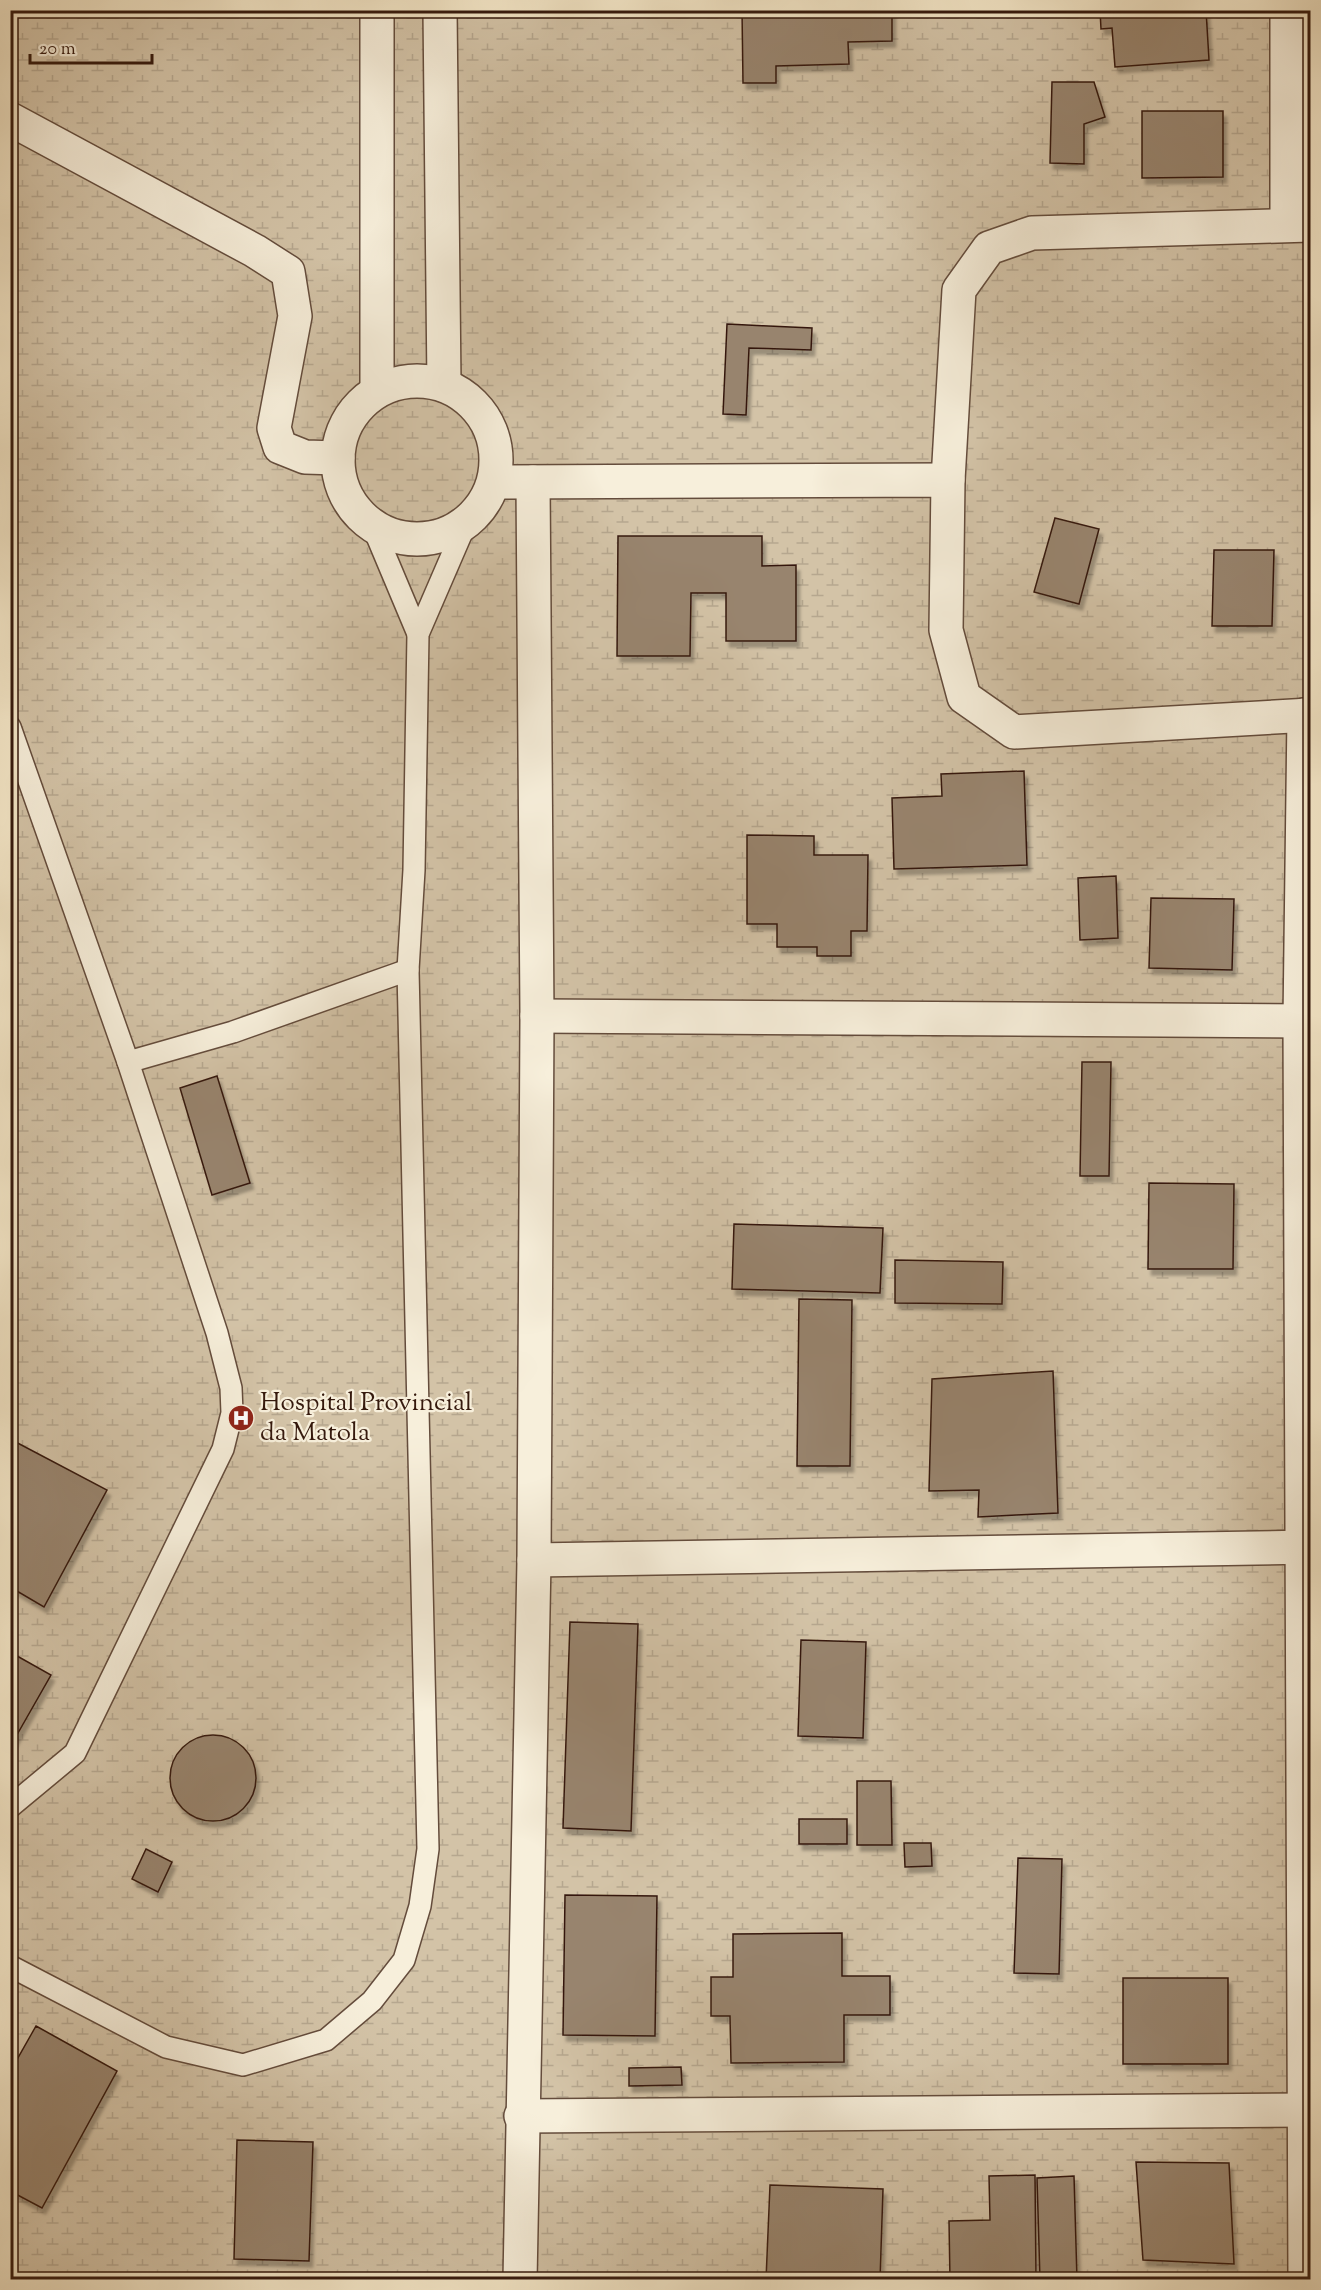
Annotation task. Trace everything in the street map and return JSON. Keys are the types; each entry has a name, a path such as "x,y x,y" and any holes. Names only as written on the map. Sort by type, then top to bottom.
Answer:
{"street":[{"path":"377,10 377,391"},
{"path":"440,10 444,385"},
{"path":"1287,10 1299,224 1032,233 989,248 959,291 948,480 946,630 964,697 1014,732 1307,715 1305,2280"},
{"path":"10,119 255,251 288,272 295,316 274,428 280,447 305,457 338,458"},
{"path":"421,380 444,385 465,396 482,413 493,434 497,458 494,482 483,505 466,523 444,535 420,540 396,537 373,527 354,509 341,485 338,458 343,432 356,409 377,391 399,383 421,380"},
{"path":"494,482 948,480"},
{"path":"520,2280 521,2116 534,1560 537,1016 533,482"},
{"path":"537,1016 1305,1021"},
{"path":"534,1560 1306,1547"},
{"path":"521,2116 1307,2110"}],"lane":[{"path":"10,1966 166,2047 243,2065 326,2040 372,2001 404,1960 420,1906 428,1849 408,970 414,870 418,634 466,523"},
{"path":"373,527 418,634"},
{"path":"10,727 129,1062 217,1333 231,1388 232,1413 223,1449 75,1753 10,1807"},
{"path":"129,1062 233,1032 408,970"}],"green space":[{"path":"11,11 1310,11 1310,2279 11,2279"}],"building":[{"path":"742,10 892,10 892,41 848,42 849,64 776,66 776,83 743,83"},
{"path":"1100,10 1206,10 1209,60 1115,67 1112,28 1101,29"},
{"path":"1052,82 1094,82 1105,117 1084,124 1084,164 1050,163"},
{"path":"1142,111 1223,111 1223,177 1142,178"},
{"path":"727,324 812,328 811,350 749,348 746,415 723,414"},
{"path":"1055,518 1099,529 1079,604 1034,592"},
{"path":"618,536 762,536 762,566 796,565 796,641 726,641 726,593 691,593 690,656 617,656"},
{"path":"1214,550 1274,550 1272,626 1212,626"},
{"path":"1024,771 1027,865 894,869 892,798 942,796 941,774"},
{"path":"747,835 814,836 814,855 868,855 867,931 851,931 851,956 817,956 817,947 777,947 777,924 747,924"},
{"path":"1116,876 1118,938 1080,940 1078,878"},
{"path":"1151,898 1234,899 1232,970 1149,968"},
{"path":"1082,1062 1111,1062 1109,1176 1080,1176"},
{"path":"217,1076 250,1183 212,1195 180,1088"},
{"path":"1149,1183 1234,1184 1233,1269 1148,1269"},
{"path":"734,1224 883,1228 880,1293 732,1289"},
{"path":"895,1260 1003,1262 1002,1304 895,1303"},
{"path":"799,1299 852,1300 850,1466 797,1466"},
{"path":"1053,1371 1058,1513 978,1517 979,1490 929,1491 932,1379"},
{"path":"10,1439 107,1490 44,1607 10,1587"},
{"path":"570,1622 638,1624 631,1831 563,1828"},
{"path":"801,1640 866,1642 863,1738 798,1736"},
{"path":"10,1652 51,1675 10,1747"},
{"path":"213,1735 237,1742 249,1754 256,1778 249,1802 237,1814 213,1821 189,1814 177,1802 170,1778 177,1754 189,1742"},
{"path":"857,1781 891,1781 892,1845 857,1845"},
{"path":"799,1819 847,1819 847,1844 799,1844"},
{"path":"904,1843 931,1843 932,1866 905,1867"},
{"path":"146,1849 172,1862 158,1892 132,1879"},
{"path":"1018,1858 1062,1859 1059,1974 1014,1973"},
{"path":"565,1895 657,1896 655,2036 563,2035"},
{"path":"842,1933 842,1976 890,1976 890,2015 844,2015 844,2062 731,2063 730,2016 711,2016 711,1977 733,1977 733,1934"},
{"path":"1123,1978 1228,1978 1228,2064 1123,2064"},
{"path":"36,2026 117,2071 42,2208 10,2191 10,2072"},
{"path":"681,2067 682,2085 629,2086 629,2068"},
{"path":"237,2140 313,2142 309,2261 234,2259"},
{"path":"1136,2162 1229,2163 1234,2264 1143,2260"},
{"path":"1035,2175 1036,2280 950,2280 949,2221 990,2220 989,2176"},
{"path":"1074,2176 1077,2280 1040,2280 1037,2178"},
{"path":"770,2185 883,2189 880,2280 766,2280"}],"place":[{"name":"Hospital Provincial da Matola","path":"241,1418"}]}
